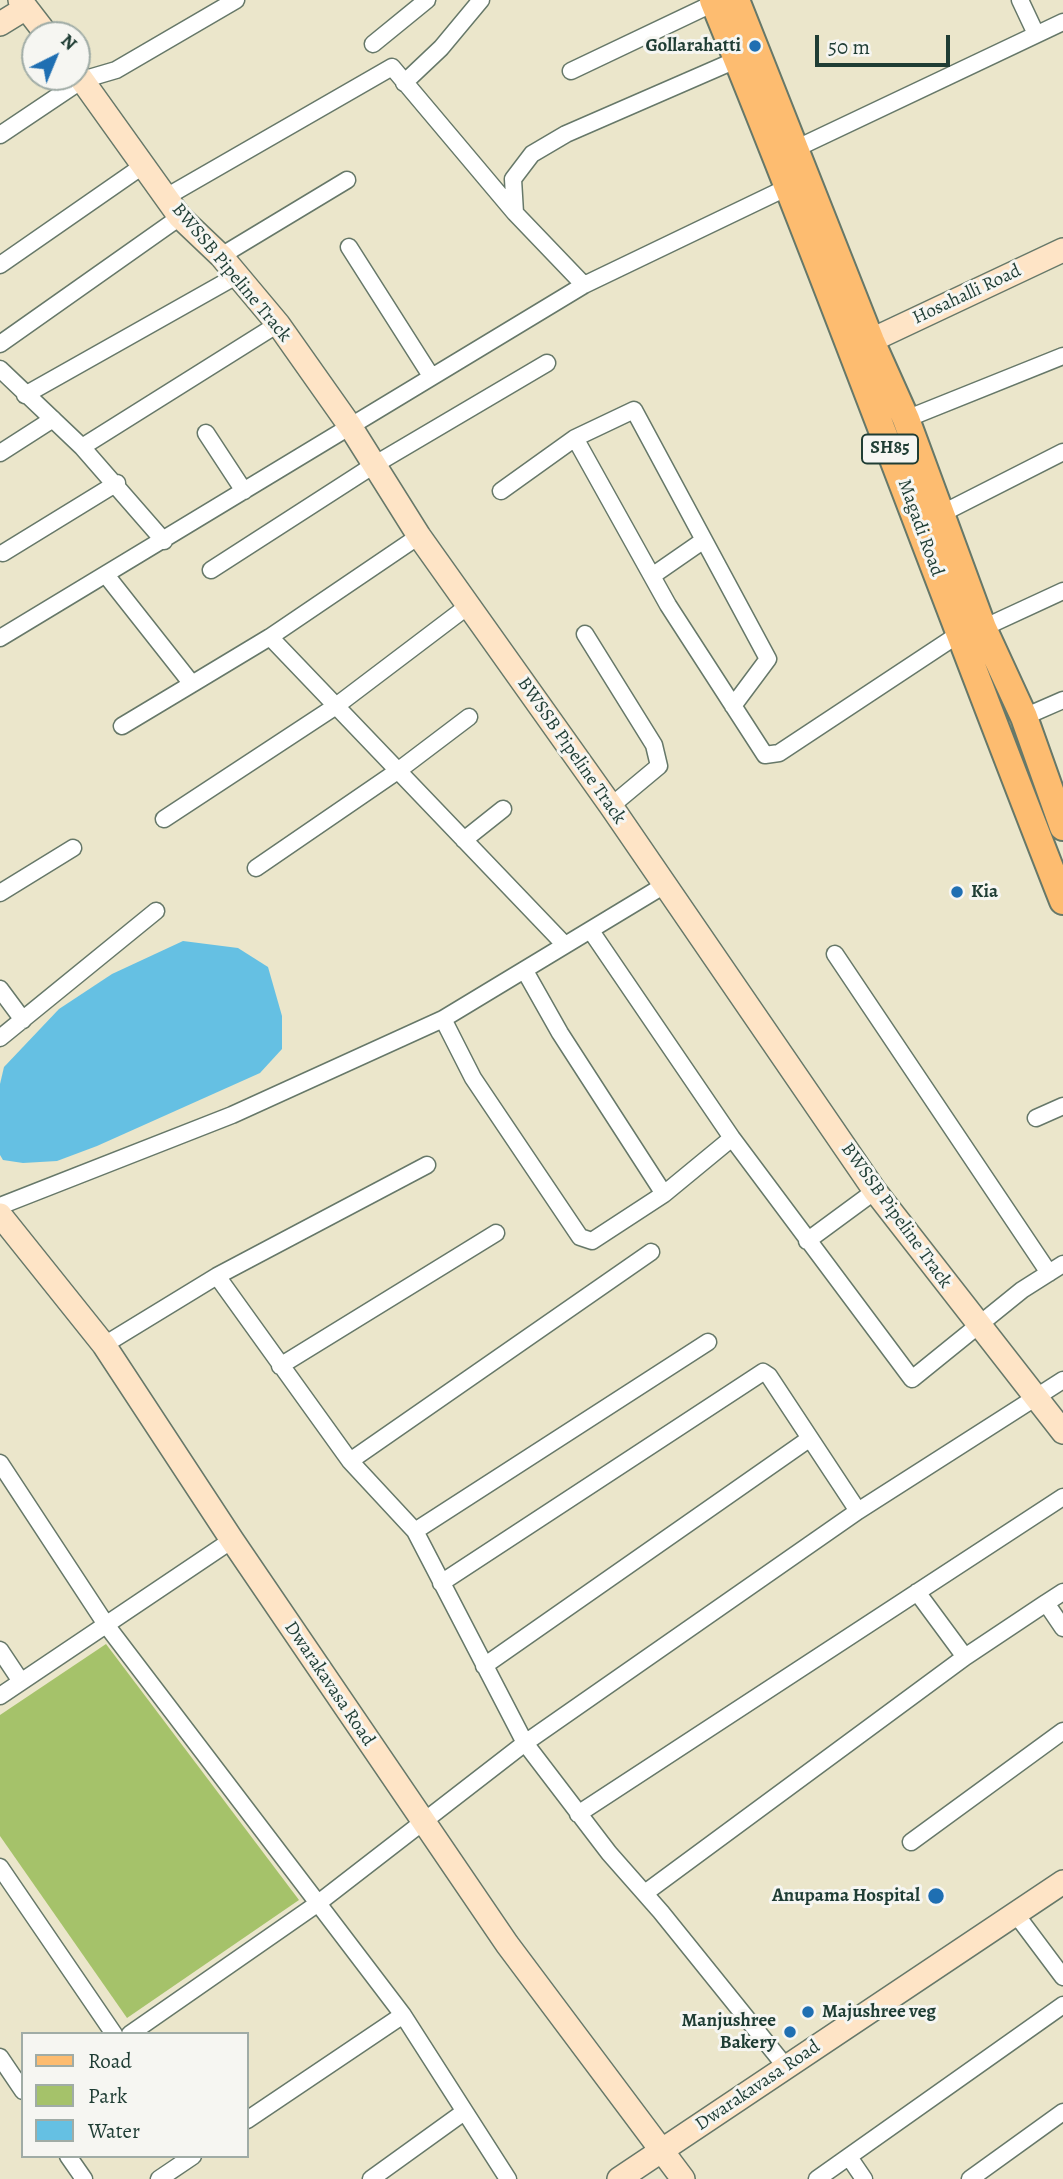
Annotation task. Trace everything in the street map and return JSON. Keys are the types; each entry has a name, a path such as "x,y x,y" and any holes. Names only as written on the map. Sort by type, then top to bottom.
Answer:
{"main road":[{"name":"Magadi Road","path":"721,1 736,60 788,187 862,345 906,419 939,514 971,631 1024,717 1063,827"},
{"name":"Magadi Road","path":"721,1 795,149 862,345 971,631 1057,871 1063,901"}],"street":[{"path":"91,74 116,70 236,0"},
{"path":"373,44 427,0"},
{"path":"404,83 441,48 481,0"},
{"path":"1020,0 1036,34"},
{"path":"572,71 721,1"},
{"path":"0,24 23,4 36,21"},
{"path":"795,149 1063,22"},
{"path":"515,213 513,179 532,154 566,134 736,60"},
{"path":"166,197 392,67 515,213 584,285"},
{"path":"0,135 60,91"},
{"name":"BWSSB Pipeline Track","path":"91,91 180,217 221,257 278,324 350,426 419,536 611,806 663,886 875,1191 1063,1432"},
{"path":"0,265 144,165"},
{"path":"221,257 347,180"},
{"path":"0,638 584,285 788,187"},
{"path":"0,344 180,217"},
{"path":"349,247 431,376"},
{"name":"Hosahalli Road","path":"862,345 1063,250"},
{"path":"25,395 237,275"},
{"path":"82,447 278,324"},
{"path":"906,419 1063,356"},
{"path":"211,570 374,465 547,363"},
{"path":"0,369 117,483 164,541"},
{"path":"501,491 575,438 634,410 768,659 733,706"},
{"path":"0,453 52,419"},
{"path":"206,433 244,491"},
{"path":"575,438 652,576 765,755 779,753 971,631 1063,591"},
{"path":"939,514 1063,452"},
{"path":"4,553 117,483"},
{"path":"122,726 270,637 419,536"},
{"path":"652,576 704,540"},
{"path":"106,575 192,684"},
{"path":"164,819 336,706 468,606"},
{"path":"584,634 654,745 659,758 659,766 611,806"},
{"path":"270,637 565,944"},
{"path":"1024,717 1063,700"},
{"path":"256,868 399,770 468,717"},
{"path":"464,840 503,809"},
{"path":"0,892 73,848"},
{"path":"0,1206 232,1115 443,1019 663,886"},
{"path":"0,1038 156,911"},
{"path":"591,931 732,1138 912,1379 1056,1268 835,954"},
{"path":"525,971 560,1033 664,1194"},
{"path":"0,989 23,1020"},
{"path":"443,1019 473,1078 580,1237 592,1241 664,1194 732,1138"},
{"path":"1036,1118 1063,1106"},
{"path":"104,1345 216,1276 427,1165"},
{"path":"807,1241 875,1191"},
{"name":"Dwarakavasa Road","path":"0,1215 104,1345 232,1541 507,1944 683,2179"},
{"path":"280,1366 496,1233"},
{"path":"350,1461 651,1252"},
{"path":"216,1276 350,1461 415,1531 525,1743 578,1814 786,2067"},
{"path":"415,1531 708,1342"},
{"path":"441,1583 757,1373 769,1376 858,1511"},
{"path":"133,2032 317,1904 525,1743 858,1511 1063,1380"},
{"path":"484,1666 809,1439"},
{"path":"0,1463 107,1626 402,2015 508,2179"},
{"path":"578,1814 1063,1497"},
{"path":"0,1696 20,1680 107,1626 232,1541"},
{"path":"917,1592 965,1657"},
{"path":"645,1893 965,1657 1063,1592"},
{"path":"1046,1603 1063,1628"},
{"path":"0,1650 20,1680"},
{"path":"911,1842 1063,1731"},
{"path":"0,1867 113,2032"},
{"name":"Dwarakavasa Road","path":"662,2150 1063,1882"},
{"path":"1015,1913 1063,1977"},
{"path":"817,2179 1063,2005"},
{"path":"248,2119 402,2015"},
{"path":"0,2057 21,2088"},
{"path":"371,2179 464,2112"},
{"path":"970,2179 1063,2112"},
{"path":"619,2179 662,2150"},
{"path":"849,2157 864,2179"},
{"path":"69,2158 84,2179"},
{"path":"159,2179 190,2158"}],"green space":[{"path":"106,1644 299,1900 127,2018 0,1836 0,1715"}],"water":[{"path":"183,941 238,948 268,967 282,1016 282,1049 260,1073 97,1146 57,1161 23,1163 3,1160 0,1155 0,1084 4,1067 59,1009 112,974"}],"place":[{"name":"Gollarahatti","path":"755,46"},
{"name":"Kia","path":"957,892"},
{"name":"Anupama Hospital","path":"936,1896"},
{"name":"Majushree veg","path":"808,2012"},
{"name":"Manjushree Bakery","path":"790,2032"}]}
